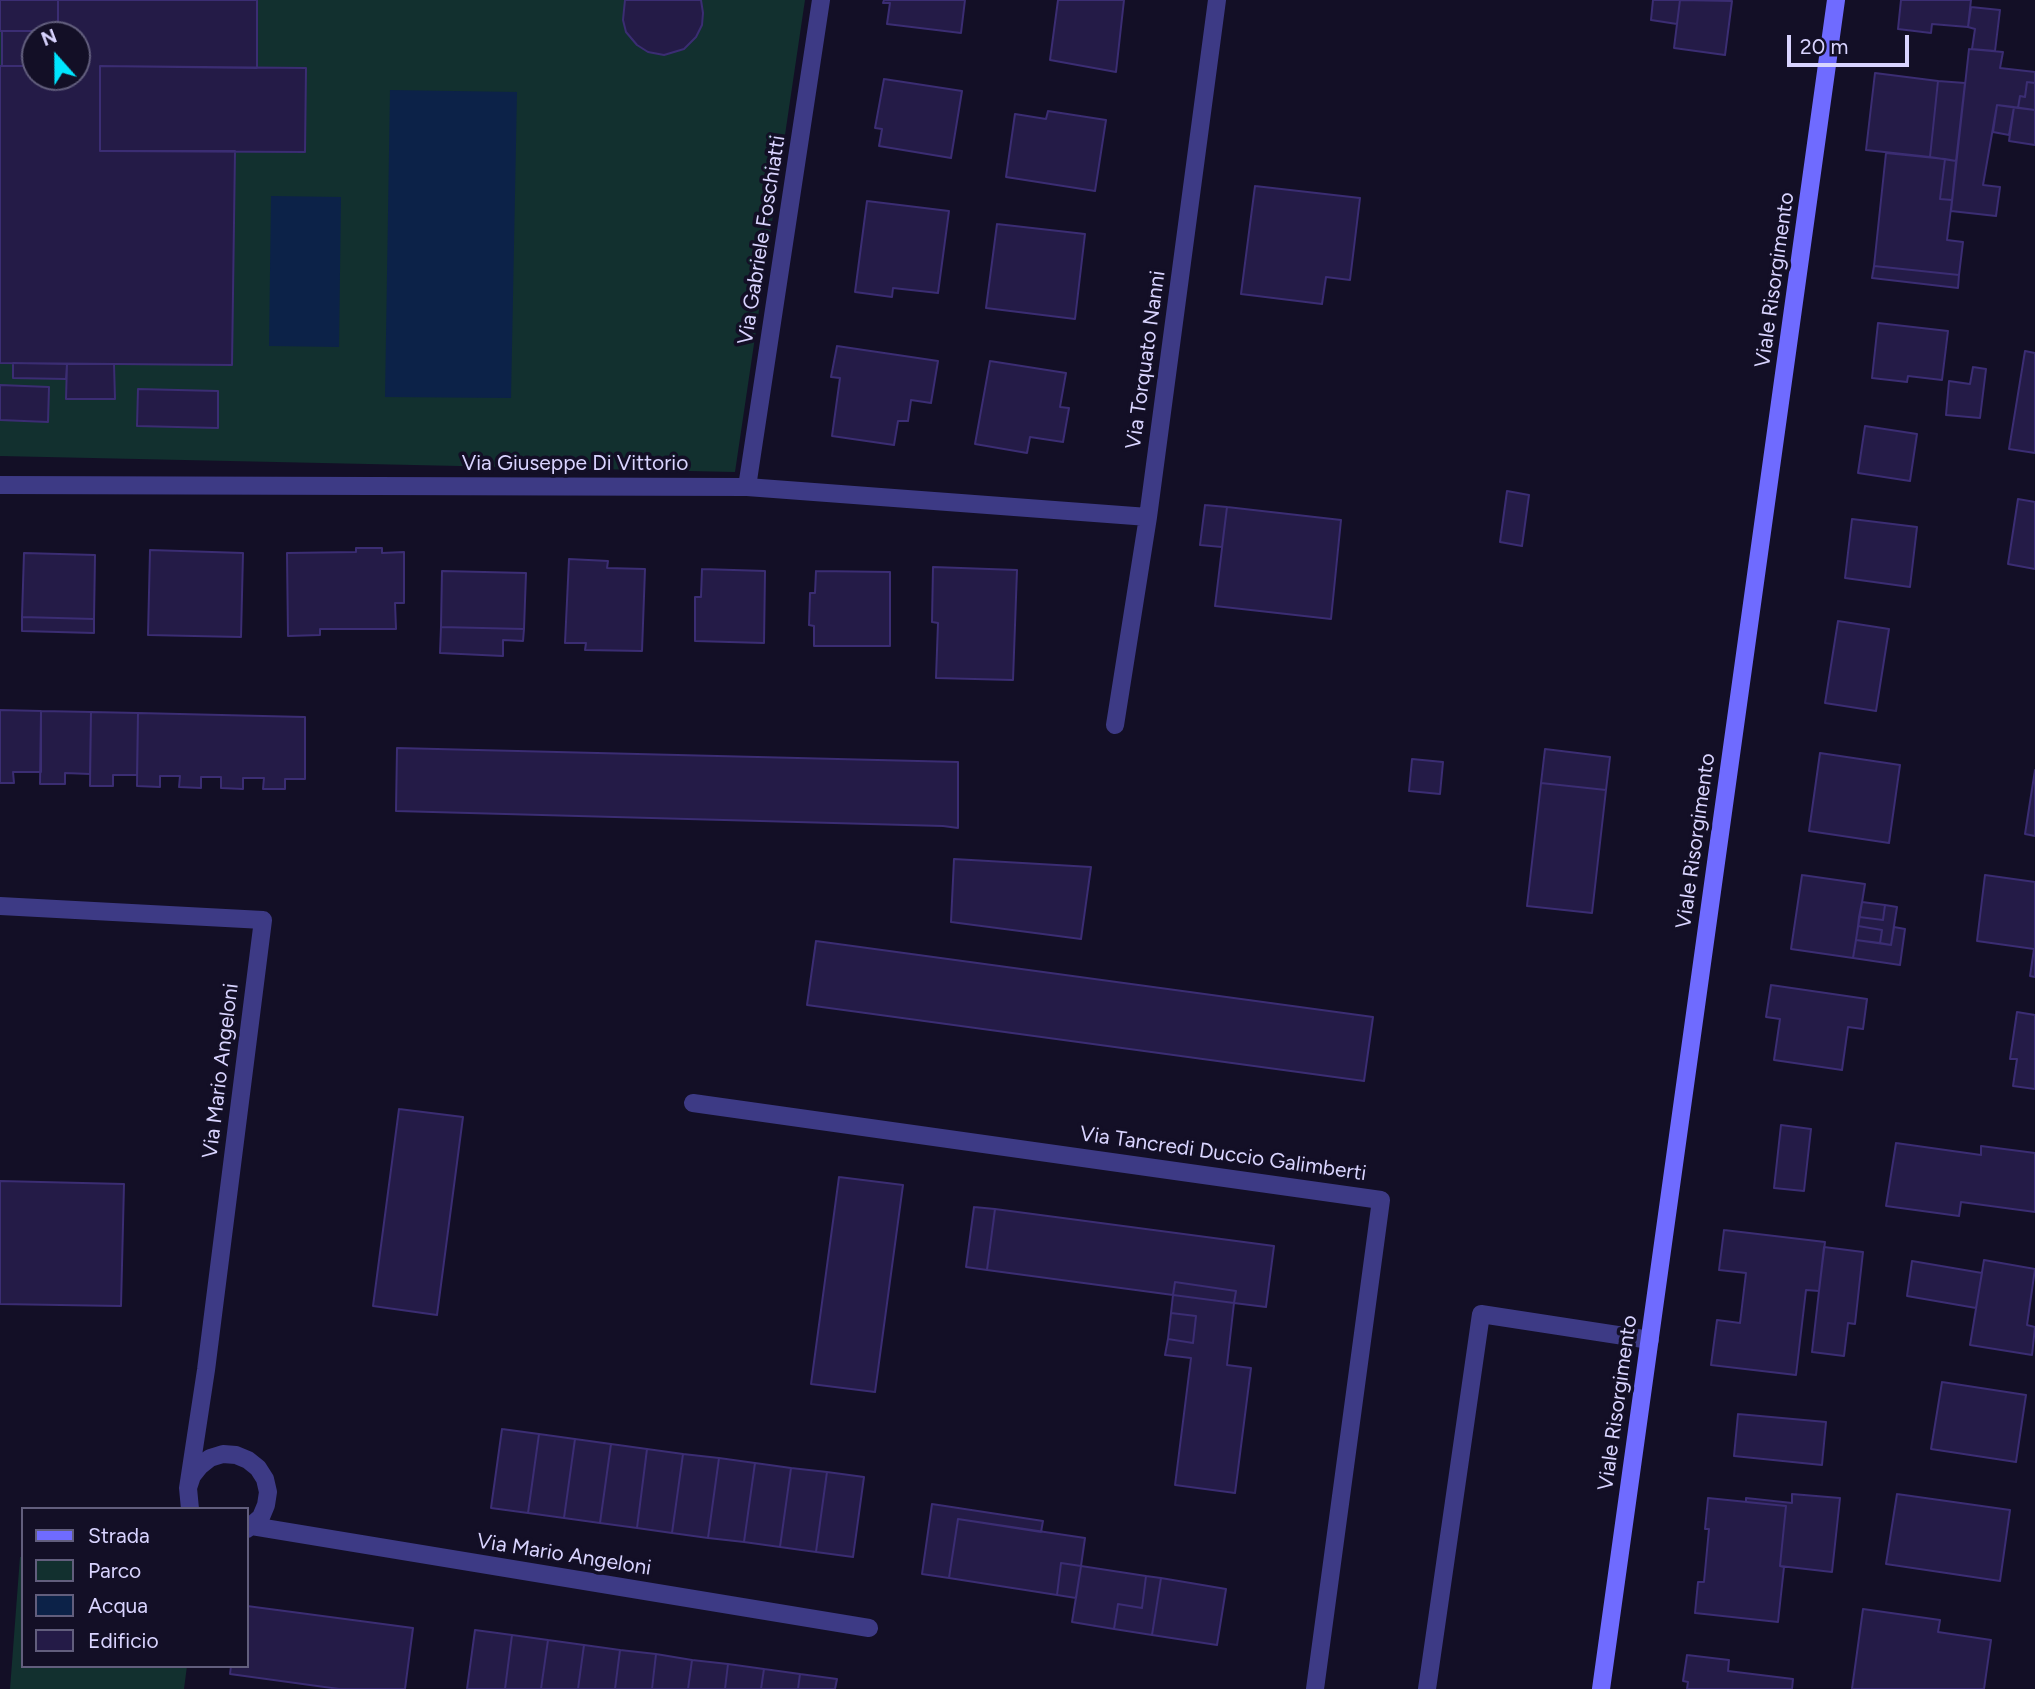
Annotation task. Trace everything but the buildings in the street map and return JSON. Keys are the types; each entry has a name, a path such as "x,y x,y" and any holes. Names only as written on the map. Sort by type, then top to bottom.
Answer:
{"street":[{"name":"Via Gabriele Foschiatti","path":"747,487 821,0"},
{"name":"Via Torquato Nanni","path":"1115,725 1148,517 1217,0"},
{"name":"Viale Risorgimento","path":"1601,1689 1836,0"},
{"name":"Via Giuseppe Di Vittorio","path":"0,485 747,487 1148,517"},
{"name":"Via Mario Angeloni","path":"0,906 263,920 206,1370 188,1488"},
{"name":"Via Tancredi Duccio Galimberti","path":"693,1103 1381,1199 1315,1689"},
{"path":"1427,1689 1481,1314 1650,1340"},
{"path":"190,1507 188,1488 192,1476 200,1466 210,1458 223,1454 236,1455 258,1468 265,1479 268,1492 267,1505 261,1517 250,1528"},
{"name":"Via Mario Angeloni","path":"250,1528 869,1628"}],"green space":[{"path":"0,0 805,0 735,472 0,456"},
{"path":"20,1557 21,1668 187,1668 184,1689 10,1689"}],"water":[{"path":"390,90 517,92 511,398 385,397"},
{"path":"271,196 341,197 339,347 269,346"}]}
